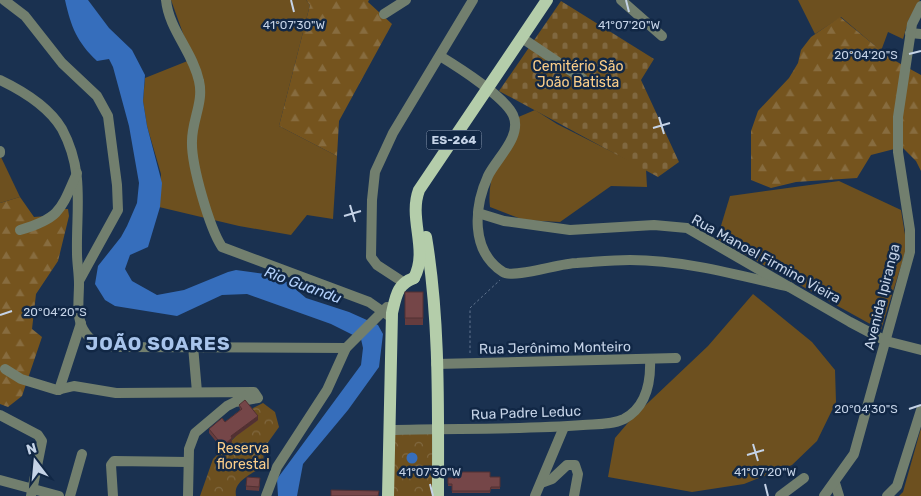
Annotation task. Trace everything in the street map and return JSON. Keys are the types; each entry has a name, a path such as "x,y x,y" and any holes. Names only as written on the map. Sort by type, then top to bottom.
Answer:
{"main road":[{"name":"ES-264","path":"388,496 389,314 396,296 420,265 415,210 419,190 547,0"},
{"path":"419,190 431,268 438,429 438,496"},
{"path":"409,280 425,286 432,296"}],"street":[{"path":"4,0 24,16 62,63 97,96 108,116 117,185 118,210 79,280"},
{"path":"166,0 171,22 194,64 199,79 201,93 192,140 193,154 213,230 222,246 369,302 389,314 370,325 350,345 323,397 277,467 266,496"},
{"path":"384,14 406,0"},
{"path":"409,280 375,264 371,257 372,200 375,172 393,133 473,0"},
{"path":"621,0 662,36"},
{"name":"Avenida Ipiranga","path":"824,496 854,454 910,252 910,230 897,139 898,116 910,33 912,24 921,6"},
{"path":"910,33 921,34"},
{"path":"522,38 583,78"},
{"path":"440,56 488,90 511,112 515,128 508,144 488,175 480,197 478,213 478,234 481,244 493,264 506,274 522,274 556,264 631,260 699,268 790,288"},
{"path":"0,80 33,99 59,125 70,148 77,172 80,189 77,253 80,323 59,390"},
{"path":"20,230 44,221 60,210 69,195 77,172"},
{"name":"Rua Manoel Firmino Vieira","path":"478,213 504,221 570,230 654,226 687,228 886,341 921,350"},
{"path":"80,323 88,336 103,346 350,345"},
{"path":"193,346 197,392"},
{"name":"Rua Jerônimo Monteiro","path":"436,364 676,358"},
{"name":"Rua Padre Leduc","path":"389,430 564,426 615,422 627,417 643,400 650,380 650,360"},
{"path":"5,369 21,379 59,390 74,386 116,393 252,392 258,398 235,402 204,424 191,441 188,462 188,496"},
{"path":"887,496 897,486 921,410"},
{"path":"0,414 41,438 42,443 32,493"},
{"path":"540,491 564,426"},
{"path":"70,496 82,454"},
{"path":"113,496 111,465 116,461 188,462"},
{"path":"540,491 567,465 574,465 578,474 574,496"},
{"path":"780,496 804,478"},
{"path":"0,480 32,493 59,496"},
{"path":"835,483 839,496"}],"path":[{"path":"471,364 470,308 506,274"}],"green space":[{"path":"171,0 306,0 310,5 279,126 337,156 333,219 307,215 291,235 239,226 159,207 161,174 147,126 143,101 145,78 195,58 185,39"},
{"path":"306,0 369,0 368,2 392,24 339,121 337,156 279,126 310,5"},
{"path":"798,0 920,0 909,19 903,39 888,32 881,51 841,17 815,34"},
{"name":"Cemitério São João Batista","path":"561,1 654,59 641,80 679,162 658,177 499,91"},
{"path":"840,17 890,58 921,75 921,171 916,161 902,147 871,155 857,178 796,182 771,188 751,180 751,131 758,111 789,78 798,63 801,50 811,37"},
{"path":"535,110 557,124 646,169 647,187 611,186 560,222 524,220 490,207 489,195 493,172 516,118"},
{"path":"0,155 20,197 0,203"},
{"path":"839,181 901,210 907,247 881,330 717,239 730,196"},
{"path":"20,197 34,217 48,216 57,209 68,209 69,216 58,261 36,294 32,329 42,337 22,396 8,407 0,404 0,203"},
{"path":"753,294 812,342 835,370 836,402 817,441 792,465 744,484 692,492 608,477 615,438 632,418 708,346"},
{"name":"Reserva florestal","path":"263,403 275,412 279,427 264,448 263,466 241,482 236,490 236,496 200,496 213,459 239,433 253,408"},
{"path":"921,428 921,496 899,496 903,492"},
{"path":"394,434 432,434 433,496 394,496"}],"water":[{"path":"65,0 88,0 109,28 132,50 145,75 143,101 147,126 162,183 160,207 148,247 130,255 125,269 132,281 157,295 184,290 236,270 265,274 287,282 306,298 349,312 378,325 383,334 379,367 348,410 303,464 297,496 278,496 277,479 361,365 363,348 361,339 331,324 247,294 222,295 177,316 115,306 105,300 95,284 98,266 121,237 127,226 137,203 139,183 129,126 113,67 109,59 97,61 84,47 72,26"},
{"path":"412,452 418,458 412,464 406,458"}],"building":[{"path":"405,292 423,292 423,318 405,318"},
{"path":"245,400 258,416 231,436 232,438 223,446 209,429 222,418 225,422 242,409 239,405"},
{"path":"452,472 490,472 490,477 500,477 500,487 491,487 490,491 452,491 452,484 448,484 448,478 452,478"},
{"path":"247,477 260,478 259,487 246,486"},
{"path":"331,490 379,491 378,496 331,496"}],"district":[{"name":"JOÃO SOARES","path":"158,343"}],"water label":[{"name":"Rio Guandu","path":"303,285"}]}
